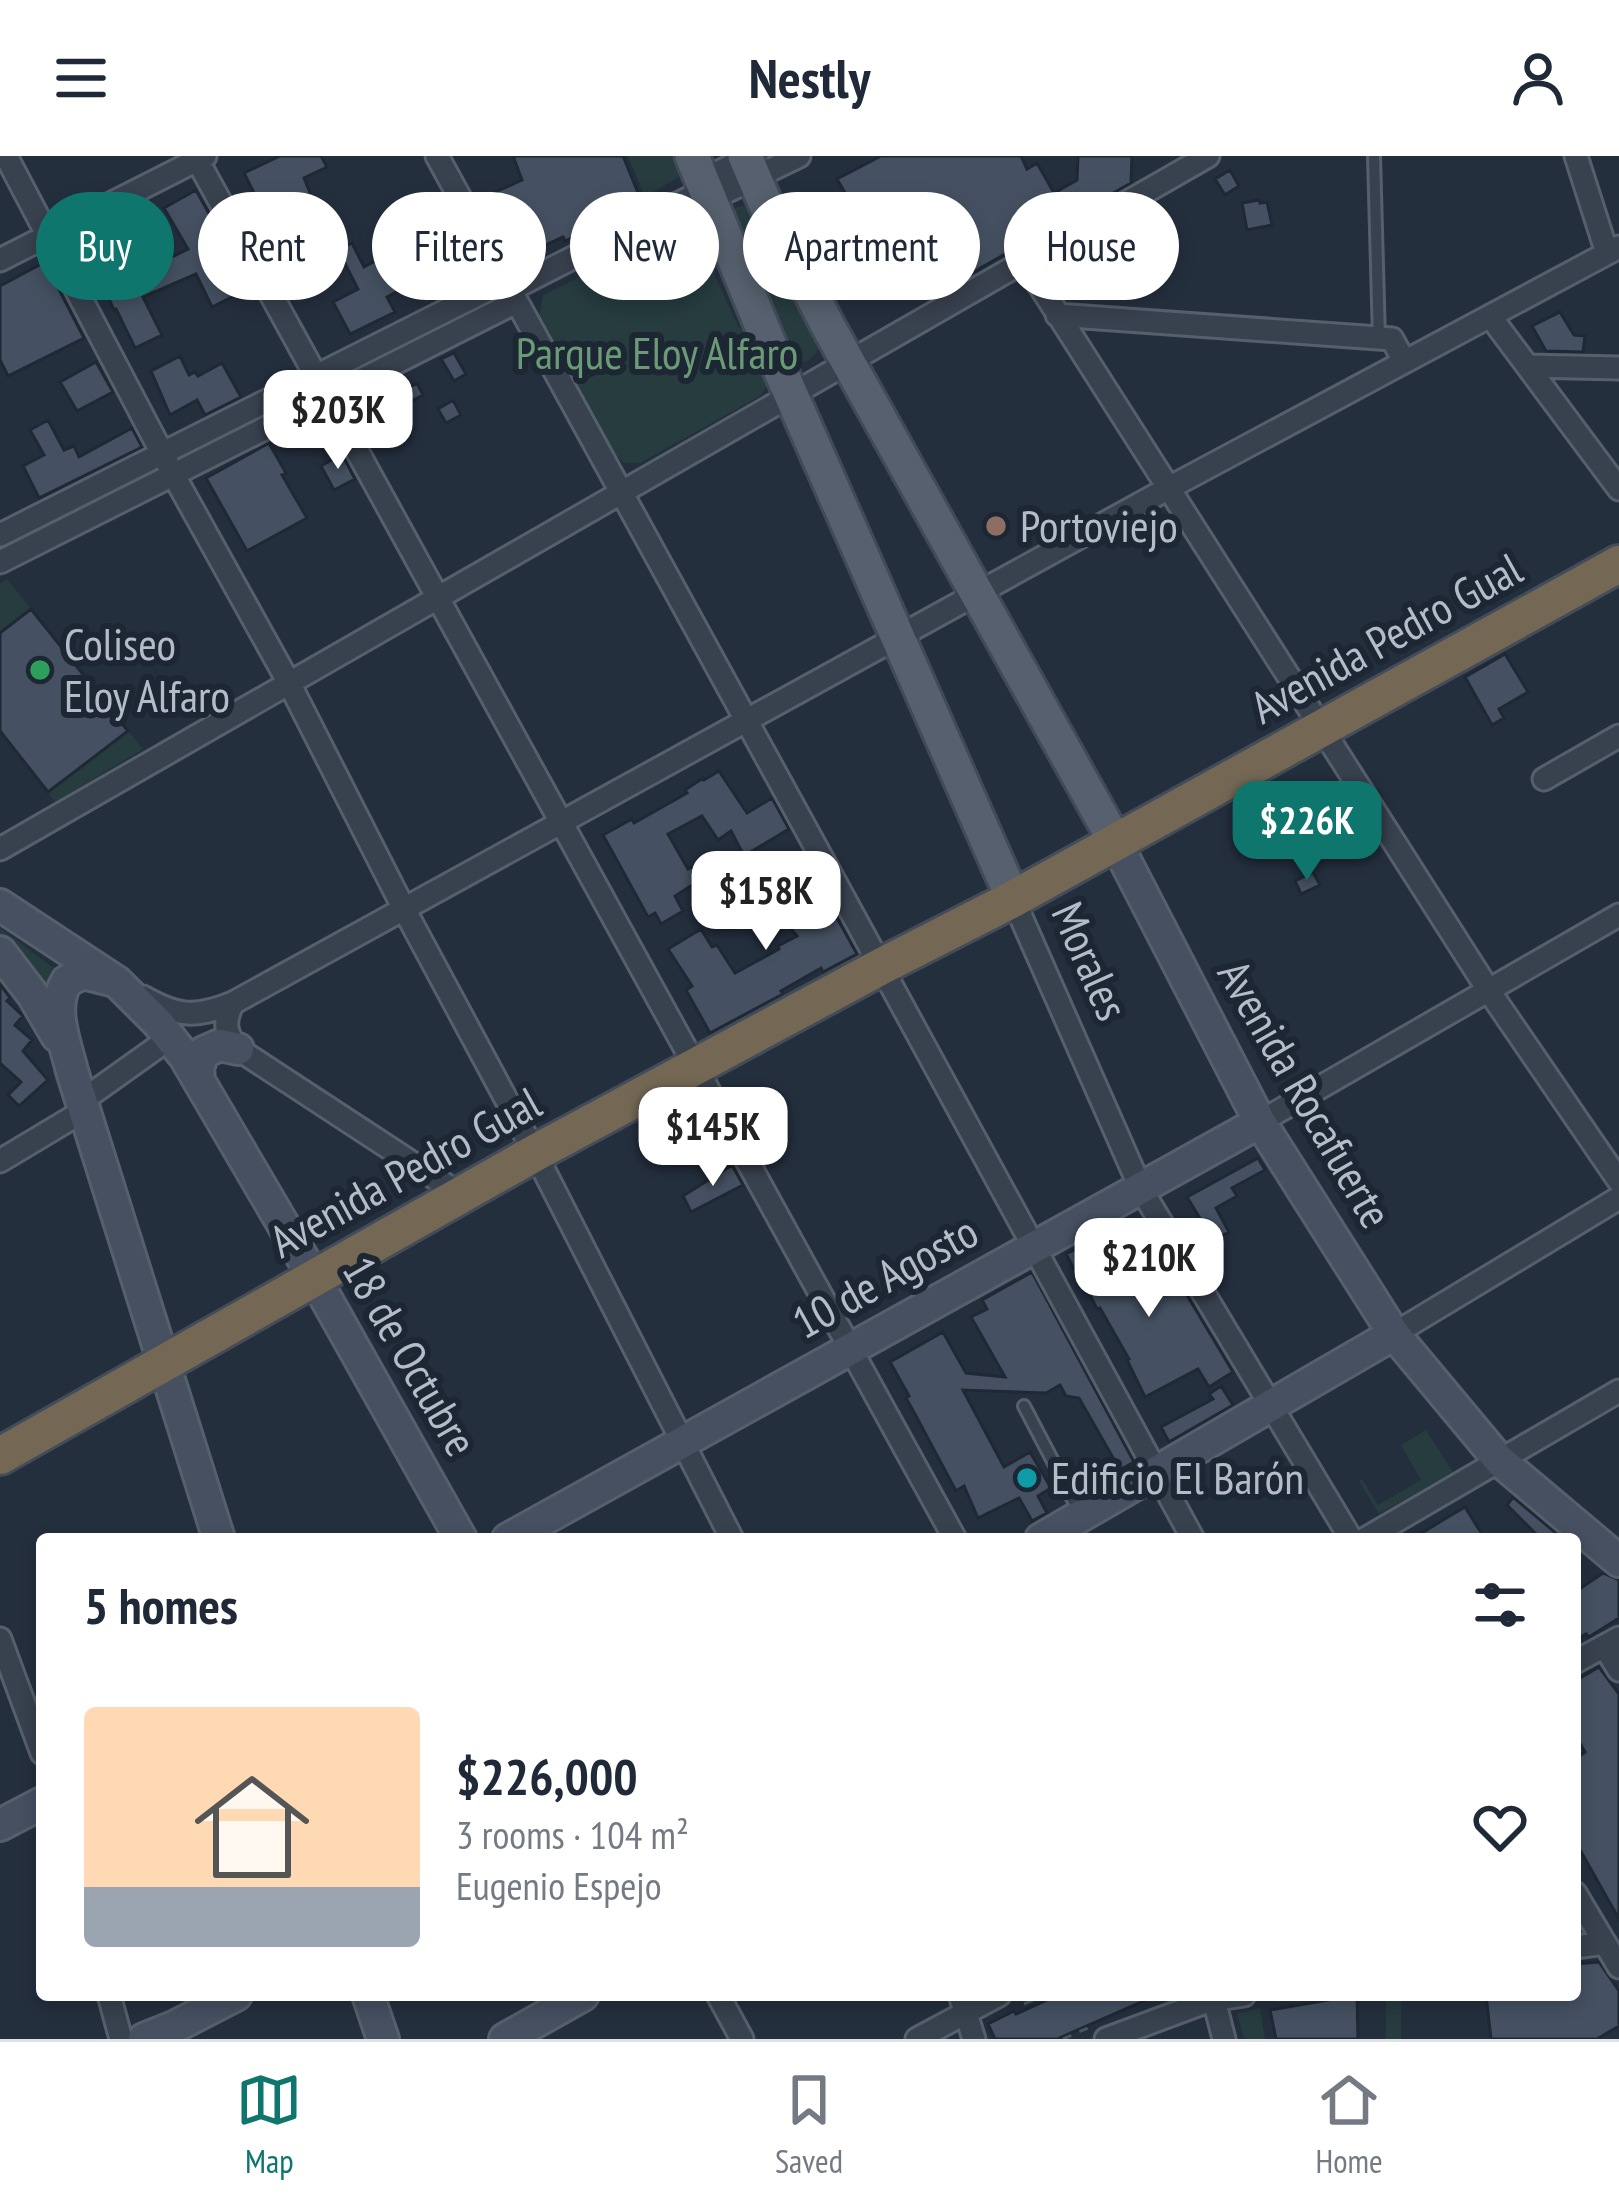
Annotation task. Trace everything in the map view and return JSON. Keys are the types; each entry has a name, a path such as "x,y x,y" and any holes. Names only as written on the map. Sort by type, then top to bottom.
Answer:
{"highway":[{"name":"Avenida Pedro Gual","path":"0,1456 535,1153 1013,899 1619,564"}],"main road":[{"name":"Avenida Rocafuerte","path":"749,162 848,362 1116,842"},
{"name":"Morales","path":"702,182 1013,899"}],"street":[{"path":"6,156 36,215"},
{"path":"437,156 456,192"},
{"path":"546,271 702,182 749,162 799,156"},
{"path":"1145,192 1208,156"},
{"path":"0,1161 84,1105 168,1024 233,1003 978,592 1613,250 1576,156"},
{"path":"132,192 199,157 952,1533"},
{"path":"0,260 36,242"},
{"path":"0,849 1004,272"},
{"path":"81,300 289,683 728,1533"},
{"path":"0,562 315,374 489,300"},
{"path":"0,535 327,396 494,300"},
{"path":"515,300 1190,1533"},
{"path":"1049,300 1489,991 1619,1181"},
{"path":"1058,315 1392,339 1404,361"},
{"path":"1490,316 1619,489"},
{"path":"1528,367 1619,368"},
{"path":"1544,779 1619,736"},
{"name":"Avenida Rocafuerte","path":"1116,842 1260,1122 1394,1334 1499,1460 1619,1561"},
{"name":"Morales","path":"1013,899 1141,1189 1347,1533"},
{"name":"18 de Octubre","path":"0,905 116,982 168,1024 458,1533"},
{"name":"10 de Agosto","path":"519,1533 1141,1189 1619,915"},
{"path":"0,952 33,994 72,1071"},
{"path":"116,982 83,973 67,980 58,1008 60,1022 217,1533"},
{"path":"233,1003 226,1028 238,1049"},
{"path":"168,1024 238,1049 461,1195"},
{"path":"199,1081 204,1052 220,1046 238,1049"},
{"path":"1051,1533 1619,1198"},
{"path":"1375,1533 1619,1391"},
{"path":"0,1639 36,1737"},
{"path":"1581,1659 1611,1642 1619,1670"},
{"path":"0,1825 36,1806"},
{"path":"1581,1903 1619,1967"},
{"path":"1581,1946 1605,1943"},
{"path":"112,2001 121,2039"},
{"path":"144,2039 224,2001"},
{"path":"370,2001 383,2039"},
{"path":"506,2039 572,2001"},
{"path":"721,2001 742,2039"},
{"path":"1104,2030 1201,2001"},
{"path":"1212,2001 1223,2039"},
{"path":"917,2039 963,2004 974,2039"}],"lane":[{"path":"1374,156 1379,338"},
{"path":"1024,1406 1082,1515"}],"path":[{"path":"1024,2004 1031,2001"},
{"path":"1064,2039 1104,2030"}],"green space":[{"path":"628,156 672,156 679,177 654,192 643,192"},
{"path":"743,206 743,239 732,212"},
{"name":"Parque Eloy Alfaro","path":"570,282 570,300 719,300 719,285 762,364 766,388 760,396 640,463 624,463 539,317 546,294"},
{"path":"767,300 798,300 819,343 817,353 806,362 790,356"},
{"name":"Coliseo Eloy Alfaro","path":"7,579 143,749 55,802 0,731 0,584"},
{"path":"0,928 58,971 47,991 0,940"},
{"path":"1426,1430 1453,1472 1379,1514 1359,1481 1378,1505 1421,1480 1401,1445"},
{"path":"1386,2001 1401,2001 1401,2039 1386,2039"},
{"path":"1260,2008 1265,2039 1244,2039 1237,2013"}],"building":[{"path":"280,156 321,156 327,167 304,178 310,192 254,192 244,173"},
{"path":"513,156 623,156 638,192 570,192 570,239 546,245 546,192 496,192 522,180"},
{"path":"881,156 1021,156 1027,169 1037,163 1053,192 1004,192 1004,255 980,268 980,192 845,192 837,179"},
{"path":"1078,156 1132,156 1131,183 1115,192 1056,192 1077,180"},
{"path":"1230,170 1239,186 1225,195 1215,179"},
{"path":"196,190 198,194 198,278 196,274 174,284 174,256 188,249 174,225 174,202"},
{"path":"1267,202 1272,225 1247,230 1242,203"},
{"path":"352,243 364,267 372,263 372,300 389,300 395,312 350,334 333,302 348,300 348,294 358,289 348,270 348,245"},
{"path":"36,267 36,300 64,300 84,338 8,376 0,360 0,286"},
{"path":"110,300 144,300 162,335 135,348"},
{"path":"1560,312 1574,335 1585,336 1583,352 1546,351 1532,326"},
{"path":"589,346 602,370 585,379 572,356"},
{"path":"454,353 466,374 454,381 441,359"},
{"path":"180,356 189,375 195,372 198,376 222,363 241,397 205,415 197,400 170,415 151,371"},
{"path":"96,362 113,392 77,411 60,382"},
{"path":"417,383 423,395 370,423 363,412"},
{"path":"453,400 461,415 446,423 438,409"},
{"path":"48,420 64,450 74,446 79,457 132,428 142,447 39,498 23,466 44,455 30,430"},
{"path":"269,443 307,518 247,551 206,478"},
{"path":"342,454 355,479 334,490 321,466"},
{"name":"Coliseo Eloy Alfaro","path":"31,609 128,731 48,792 0,731 0,633"},
{"path":"1505,654 1528,692 1499,709 1504,718 1492,725 1465,677"},
{"path":"719,771 747,813 772,798 789,829 744,856 731,831 718,840 702,816 668,834 688,869 705,861 710,874 675,896 683,911 661,924 655,913 648,917 603,835 632,819 634,823"},
{"path":"805,860 857,954 823,972 821,968 710,1033 686,990 692,986 668,949 701,929 735,973 779,949 797,936 756,887"},
{"path":"1313,872 1320,885 1301,894 1295,881"},
{"path":"0,984 10,998 7,1001 23,1016 15,1025 32,1040 23,1051 48,1080 19,1106 8,1095 21,1082 0,1063"},
{"path":"1258,1158 1265,1170 1232,1188 1237,1196 1216,1208 1229,1232 1213,1240 1187,1197"},
{"path":"732,1165 743,1185 691,1212 683,1196"},
{"path":"1106,1234 1133,1285 1169,1265 1233,1372 1209,1387 1198,1369 1145,1397 1129,1359 1066,1254"},
{"path":"1032,1272 1134,1462 1120,1470 1079,1398 1066,1396 1060,1385 1046,1393 963,1390 1004,1467 1030,1452 1051,1488 1038,1496 1047,1513 1032,1521 1019,1498 978,1518 964,1486 956,1491 890,1362 943,1332 966,1373 1005,1377 971,1317 987,1309 982,1300"},
{"path":"1221,1386 1233,1405 1169,1442 1161,1427 1213,1399 1209,1394"},
{"path":"1513,1497 1556,1533 1535,1533 1507,1505"},
{"path":"1465,1507 1481,1533 1422,1533"},
{"path":"1603,1573 1619,1580 1619,1618 1589,1637 1581,1637 1581,1588"},
{"path":"1599,1667 1619,1694 1619,1919 1581,1852 1581,1755 1585,1752 1581,1745 1581,1678"},
{"path":"1599,1962 1619,1991 1619,2026 1597,2039 1491,2039 1487,2001 1581,2001 1581,1964"},
{"path":"1045,2001 1143,2001 1057,2039 995,2039 988,2024"},
{"path":"1357,2001 1358,2039 1276,2039 1270,2010"}],"place":[{"name":"Portoviejo","path":"996,526"},
{"name":"Coliseo Eloy Alfaro","path":"40,670"},
{"name":"Edificio El Barón","path":"1027,1478"}]}
